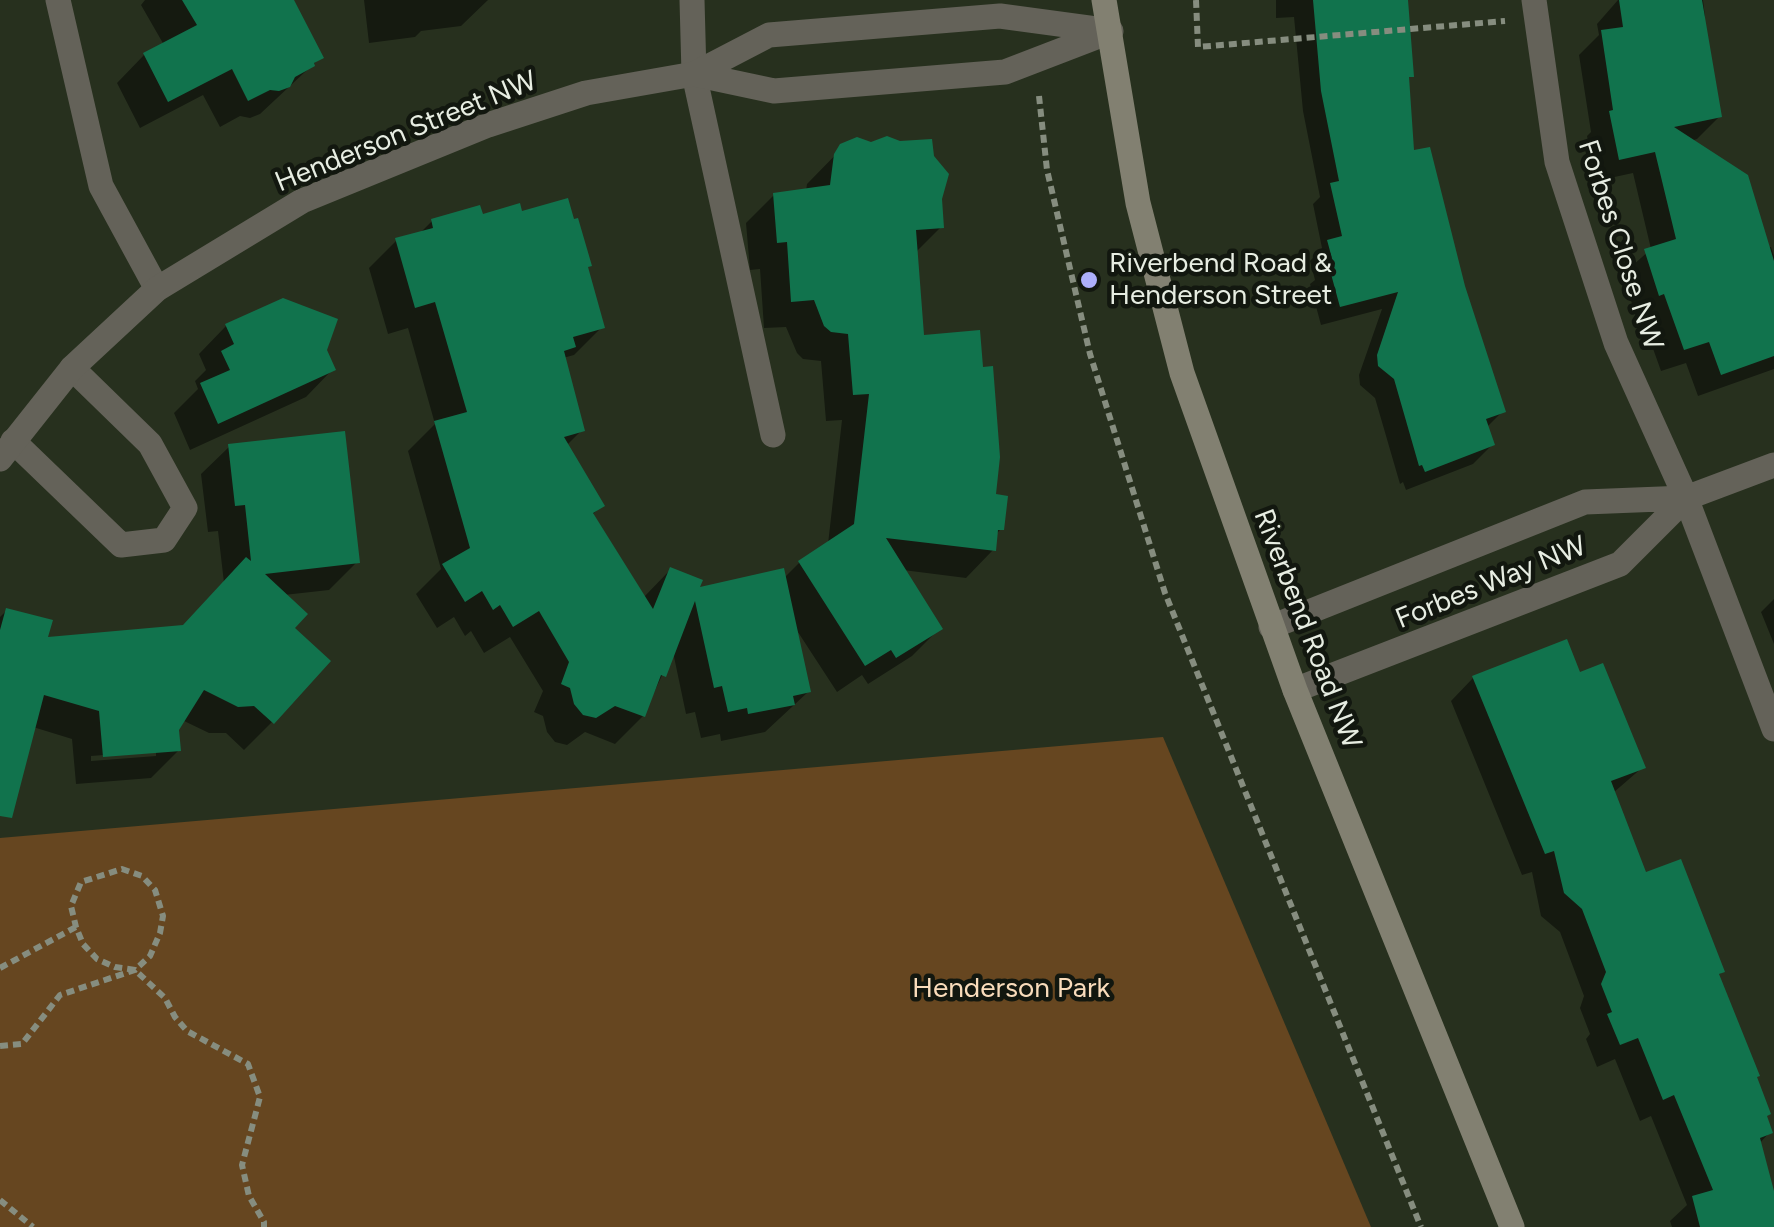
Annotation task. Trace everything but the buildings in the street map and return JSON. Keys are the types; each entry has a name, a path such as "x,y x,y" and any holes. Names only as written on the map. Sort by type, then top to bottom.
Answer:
{"main road":[{"name":"Riverbend Road NW","path":"1104,0 1138,204 1182,374 1295,690 1512,1227"},
{"path":"1111,31 1125,0"}],"street":[{"path":"58,0 101,186 157,289"},
{"path":"692,0 694,74 773,434"},
{"name":"Forbes Close NW","path":"1535,9 1557,162 1616,343 1686,498 1774,729"},
{"name":"Henderson Street NW","path":"72,368 150,444 185,508 164,540 121,544 7,450 72,368 157,289 302,201 488,124 586,93 694,74 768,35 1000,16 1111,31"},
{"name":"Henderson Street NW","path":"694,74 774,91 1005,72 1111,31"},
{"name":"Forbes Way NW","path":"1272,627 1585,502 1686,498 1774,464"},
{"name":"Forbes Way NW","path":"1295,690 1620,564 1686,498"}],"path":[{"path":"1196,0 1198,47 1535,9"},
{"path":"1035,61 1047,170 1086,336 1165,593 1421,1227"},
{"path":"0,1046 22,1044 60,996 135,970 150,956 163,916 155,890 142,876 122,869 81,882 71,906 76,927 83,944 97,959 115,968 135,970 164,998 187,1030 248,1064 260,1097 242,1165 249,1196 264,1227"},
{"path":"0,968 76,927"},
{"path":"0,1200 33,1227"}],"green space":[{"name":"Henderson Park","path":"1163,737 1371,1227 0,1227 0,838"}],"place":[{"name":"Riverbend Road & Henderson Street","path":"1089,280"}]}
